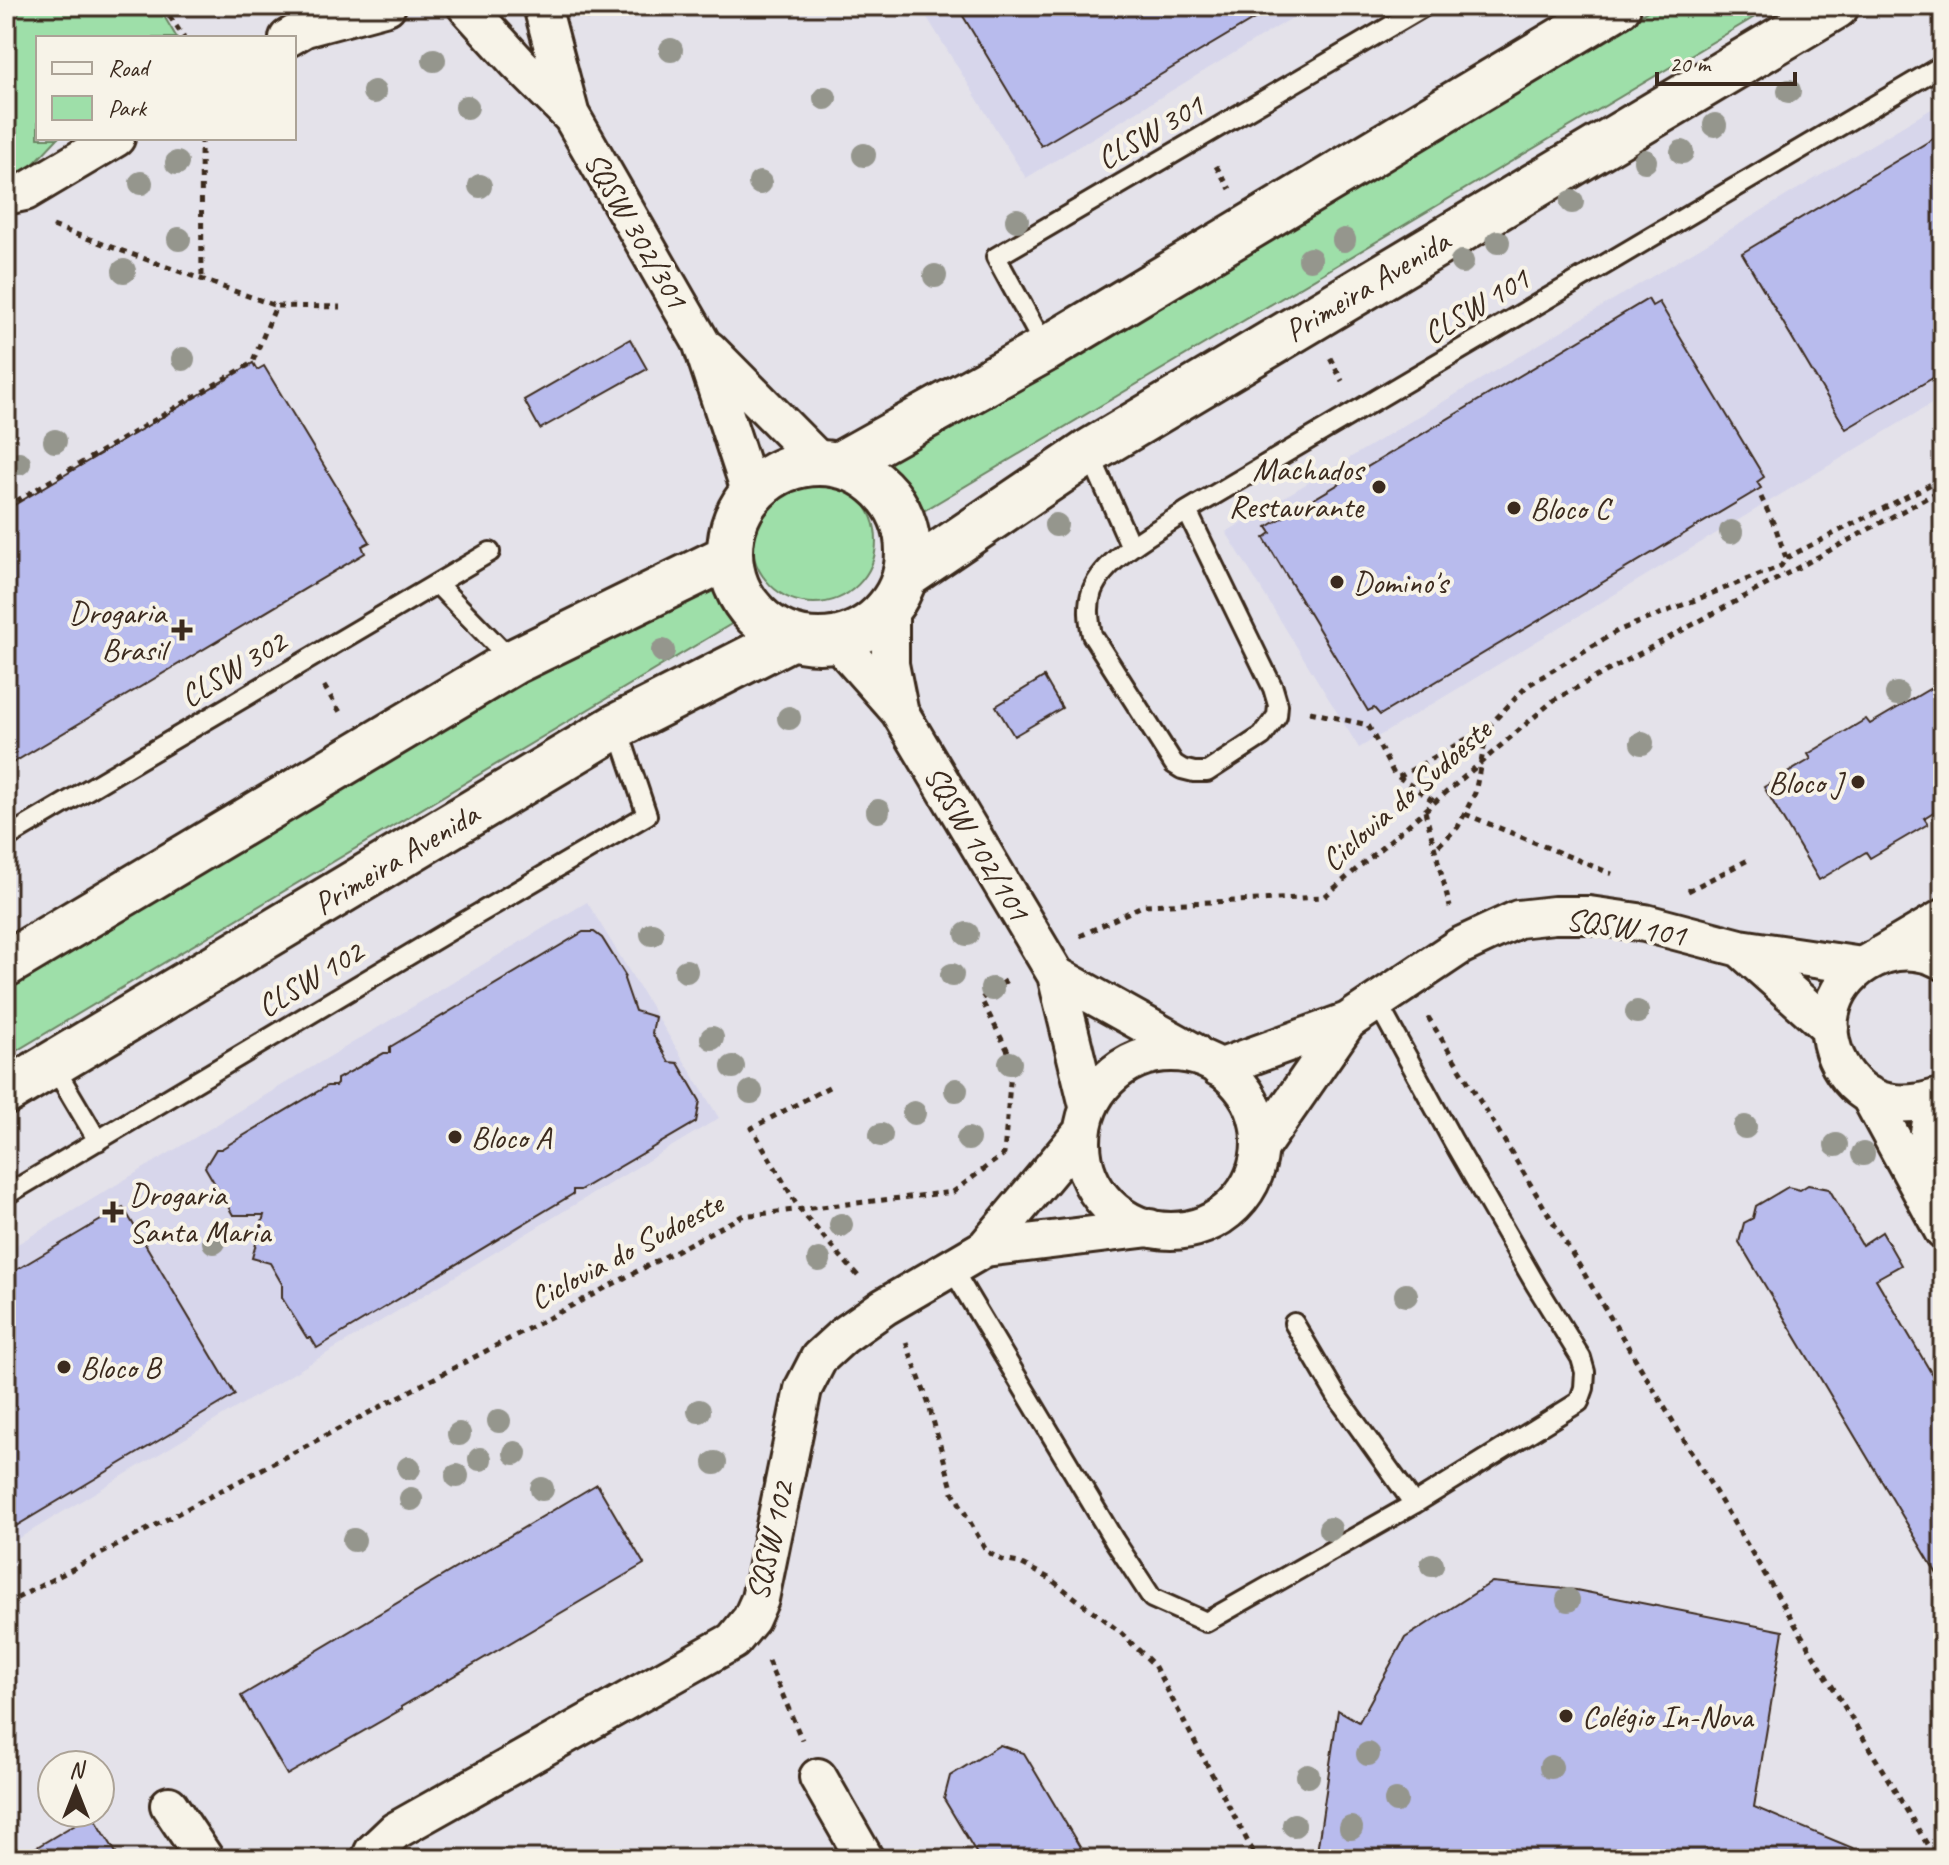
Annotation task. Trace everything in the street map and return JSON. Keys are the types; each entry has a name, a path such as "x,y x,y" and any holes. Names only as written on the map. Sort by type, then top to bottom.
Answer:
{"main road":[{"path":"829,464 1046,349 1618,6"},
{"name":"Primeira Avenida","path":"898,592 1089,452 1836,6"},
{"path":"829,464 865,475 887,494 903,519 909,547 898,592 879,620 866,629 836,640 813,641 792,637 772,628 755,614 742,597 733,577 730,556 738,513 751,494 782,471 802,465 829,464"},
{"path":"6,964 513,662 730,556"},
{"name":"Primeira Avenida","path":"6,1092 617,726 792,637"}],"street":[{"path":"306,24 387,6"},
{"name":"SQSW 302/301","path":"466,6 572,117"},
{"name":"SQSW 302/301","path":"542,6 572,117 701,342 751,494"},
{"path":"6,196 25,192 113,140"},
{"name":"SQSW 302/301","path":"701,342 829,464"},
{"name":"SQSW 102/101","path":"898,592 890,664 899,711"},
{"name":"SQSW 102/101","path":"836,640 899,711 1050,965 1085,1119"},
{"name":"SQSW 101","path":"1213,1064 1377,1002 1460,946 1518,919 1589,915 1645,923 1740,948 1869,962 1899,952 1925,953 1943,961"},
{"path":"1943,918 1854,971 1839,992 1830,1014 1830,1038 1837,1061 1850,1080 1869,1095 1891,1103 1918,1103 1943,1096"},
{"name":"SQSW 101","path":"1740,948 1830,1028"},
{"path":"1050,965 1213,1064 1231,1075 1249,1097 1259,1123 1261,1151 1253,1178 1238,1202 1216,1220 1189,1229 1161,1231 1134,1223 1111,1208 1092,1187 1083,1160 1085,1119 1103,1082 1125,1065 1151,1054 1180,1053 1213,1064"},
{"name":"SQSW 101","path":"1260,1148 1377,1002"},
{"path":"1869,1095 1935,1216"},
{"path":"1935,1216 1927,1148 1935,1106 1943,1096"},
{"name":"SQSW 102","path":"985,1248 1085,1119"},
{"name":"SQSW 102","path":"370,1859 373,1852 395,1831 733,1641 751,1619 760,1599 803,1389 819,1358 843,1336 884,1307 985,1248 1150,1228"},
{"path":"818,1777 865,1859"},
{"path":"169,1805 205,1859"}],"lane":[{"name":"CLSW 301","path":"1046,349 996,257 1425,6"},
{"name":"CLSW 101","path":"1278,705 1277,716 1262,736 1207,772 1194,772 1174,764 1092,635 1088,613 1092,591 1103,574 1131,547 1187,511 1943,65"},
{"path":"1089,452 1131,547"},
{"path":"1187,511 1273,688 1278,705"},
{"name":"CLSW 302","path":"6,838 490,552"},
{"path":"437,584 513,662"},
{"name":"CLSW 102","path":"6,1195 647,815 617,726"},
{"path":"951,1267 1152,1598 1206,1622 1414,1504 1579,1402 1585,1372 1581,1358 1453,1141 1377,1002"},
{"path":"52,1064 98,1141"},
{"path":"1294,1323 1338,1398 1414,1504"}],"path":[{"path":"163,6 183,36"},
{"path":"1200,138 1251,224"},
{"path":"201,140 202,280"},
{"path":"49,225 276,306 340,307"},
{"path":"6,507 252,363 276,306"},
{"path":"1309,321 1358,410"},
{"path":"1399,777 1488,727 1527,686 1617,631 1781,566 1786,558 1943,478"},
{"name":"Ciclovia do Sudoeste","path":"6,1604 742,1216 953,1192 1004,1154 1012,1059 981,999 1050,965 1144,905 1324,897 1554,700 1943,489"},
{"path":"1761,497 1786,558"},
{"path":"308,660 363,750"},
{"path":"1278,705 1368,725 1394,774 1435,802"},
{"path":"1435,849 1458,827 1475,793 1488,727"},
{"path":"1425,811 1460,946"},
{"path":"1686,892 1750,859"},
{"path":"1377,1002 1493,1122 1936,1859"},
{"path":"829,1087 752,1128 800,1210 884,1307 907,1344 928,1402 953,1492 987,1552 1002,1560 1020,1563 1049,1578 1120,1632 1154,1665 1257,1859"},
{"path":"751,1619 818,1777"}],"shaded area":[{"path":"920,6 1312,6 1026,178"},
{"path":"1943,102 1943,397 1359,748 1226,532"},
{"path":"587,902 719,1118 6,1546 6,1251"}],"green space":[{"path":"6,6 158,6 176,36 36,36 36,140 56,140 6,193"},
{"path":"1656,6 1773,6 920,513 908,486 889,462"},
{"path":"814,479 838,484 858,497 871,517 876,541 871,565 858,585 838,598 814,603 790,598 770,585 757,565 752,541 757,517 770,497 790,484"},
{"path":"714,585 724,604 738,620 6,1057 6,986 539,670"}],"building":[{"path":"957,6 1276,6 1041,146"},
{"path":"1943,133 1943,372 1846,429 1742,253"},
{"name":"Bloco C","path":"1648,299 1652,306 1659,302 1764,477 1757,482 1761,488 1380,715 1374,708 1368,711 1264,538 1271,533 1267,527"},
{"path":"630,339 647,369 540,429 524,400"},
{"path":"253,363 257,370 264,366 370,542 362,546 365,553 6,767 6,510"},
{"path":"1044,677 1062,708 1014,736 996,706"},
{"name":"Bloco J","path":"1943,681 1943,806 1924,818 1928,824 1870,858 1866,852 1819,880 1764,787 1811,759 1808,754 1866,719 1870,724"},
{"name":"Bloco A","path":"583,932 594,932 602,938 625,975 635,1011 655,1017 652,1033 669,1062 678,1063 700,1101 696,1122 580,1190 573,1190 573,1194 317,1348 311,1338 307,1338 282,1298 282,1284 270,1263 252,1258 264,1215 233,1215 205,1167 216,1149 221,1149 327,1086 335,1086 337,1079 384,1053 390,1053 390,1047"},
{"path":"1808,1185 1829,1189 1862,1245 1882,1232 1901,1265 1876,1279 1943,1393 1943,1584 1739,1242 1744,1223 1753,1218 1756,1206 1788,1187 1800,1190"},
{"name":"Bloco B","path":"123,1207 235,1395 6,1532 6,1276"},
{"path":"597,1484 644,1564 287,1775 241,1696"},
{"name":"Colégio In-Nova","path":"1492,1582 1576,1590 1783,1631 1754,1807 1879,1859 1316,1859 1338,1710 1359,1722 1405,1638"},
{"path":"1000,1745 1024,1753 1087,1859 980,1859 944,1799 950,1776"},
{"path":"67,1829 101,1829 120,1859 17,1859"}],"place":[{"name":"Machados Restaurante","path":"1379,487"},
{"name":"Bloco C","path":"1514,508"},
{"name":"Domino's","path":"1337,582"},
{"name":"Drogaria Brasil","path":"182,630"},
{"name":"Bloco J","path":"1858,782"},
{"name":"Bloco A","path":"455,1137"},
{"name":"Drogaria Santa Maria","path":"113,1212"},
{"name":"Bloco B","path":"64,1367"},
{"name":"Colégio In-Nova","path":"1566,1716"}]}
